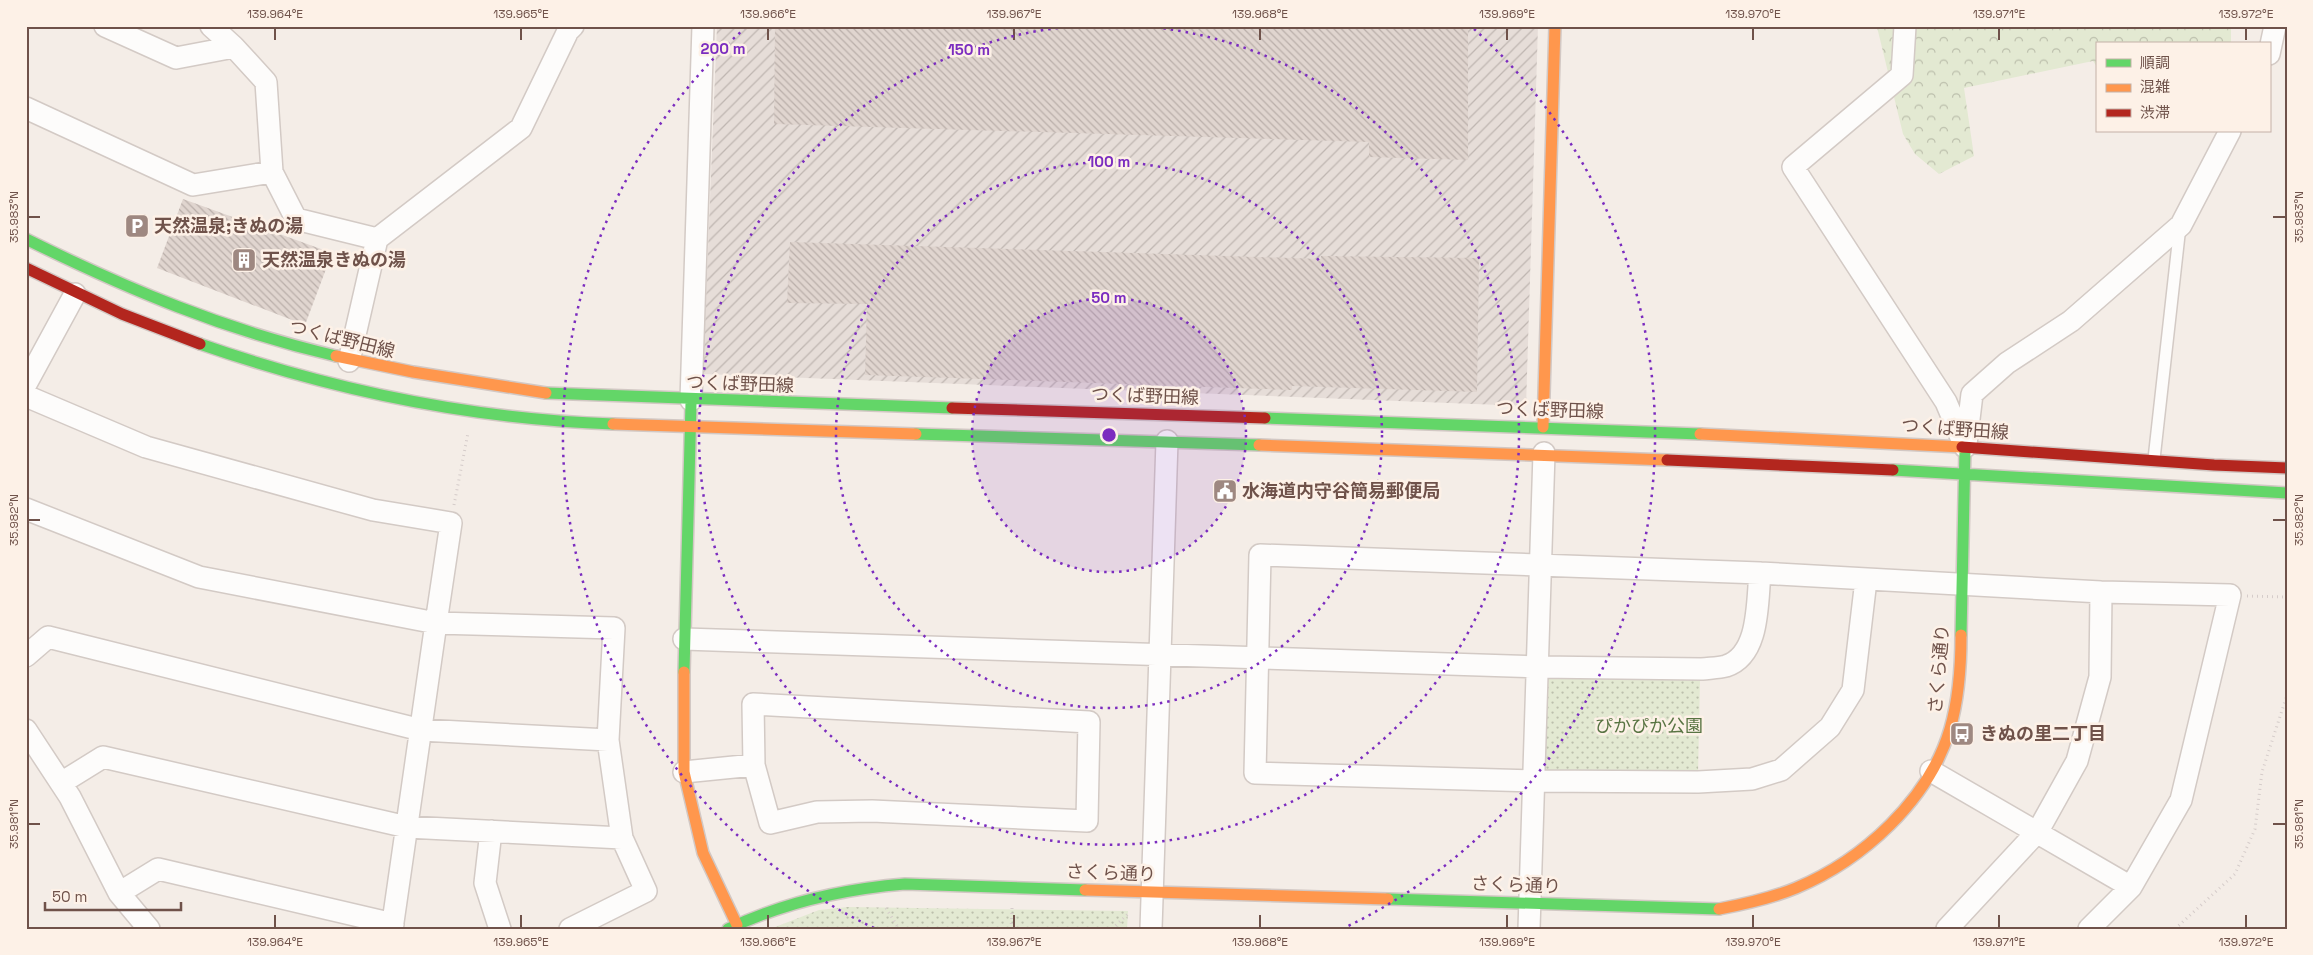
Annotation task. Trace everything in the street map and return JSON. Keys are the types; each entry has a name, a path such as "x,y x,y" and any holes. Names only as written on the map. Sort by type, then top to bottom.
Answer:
{"main road":[{"path":"1544,427 1555,26"},
{"name":"つくば野田線","path":"26,239 174,307 261,337 349,361 440,379 560,395 1544,427 1965,447 2154,459 2214,465 2287,468"},
{"path":"26,268 74,294 164,332 255,362 345,386 430,404 583,423 1544,454 2112,481 2287,493"},
{"path":"691,400 684,639 684,772 703,853 734,927"},
{"name":"さくら通り","path":"734,927 803,900 872,886 905,884 1718,909 1755,902 1797,888 1845,862 1875,839 1906,807 1932,770 1951,725 1957,699 1965,447"}],"street":[{"path":"105,26 176,58 234,47"},
{"path":"211,26 234,47 266,82 272,172 296,219 377,239"},
{"path":"349,361 377,239 521,128 568,32 573,26"},
{"path":"691,400 703,26"},
{"path":"1905,26 1902,74 1793,167 1946,402 1965,447"},
{"path":"2270,49 2275,26"},
{"path":"2280,26 2287,38"},
{"path":"26,108 193,185 272,172"},
{"path":"1965,447 1972,394 2007,363 2072,321 2181,225 2229,132"},
{"path":"26,384 74,294"},
{"path":"26,396 146,447 373,510 450,523 393,926 158,869 119,893"},
{"path":"1151,929 1167,441"},
{"path":"1529,929 1532,781 1538,668 1544,454"},
{"path":"26,509 199,577 436,624 614,628 608,740 622,838 646,890 570,929"},
{"path":"1866,580 1853,690 1830,727 1781,770 1752,779 1707,781 1532,781 1255,773 1256,659 1260,555 1760,573 2101,592 2230,595 2181,800 2131,887 2089,929"},
{"path":"684,639 1538,668 1702,669 1726,666 1744,654 1754,627 1760,573"},
{"path":"1947,929 2038,831 2077,760 2100,676 2101,592"},
{"path":"26,656 48,638 421,730 608,740"},
{"path":"753,704 1089,722 1087,820 872,812 817,812 770,823 754,765 753,704"},
{"path":"26,730 61,783 119,893 148,929"},
{"path":"61,783 103,757 407,827 622,838"},
{"path":"684,772 754,765"},
{"path":"1932,770 2131,887"},
{"path":"491,832 485,883 500,929"}],"lane":[{"path":"2154,459 2181,225"}],"path":[{"path":"450,523 472,410"},
{"path":"2230,595 2287,597"},
{"path":"2175,929 2235,874 2255,829 2262,772 2287,694"}],"shaded area":[{"path":"717,26 1538,26 1526,406 703,374"}],"green space":[{"path":"2231,26 2231,42 2096,42 2096,66 2093,61 1964,88 1974,156 1939,174 1915,154 1903,134 1877,27"},
{"name":"ぴかぴか公園","path":"1547,675 1700,679 1698,776 1544,771"},
{"path":"848,907 1128,911 1127,929 770,929 819,910"}],"building":[{"path":"775,26 1468,26 1468,160 1369,157 1369,142 774,124"},
{"name":"天然温泉きぬの湯","path":"183,199 332,253 305,325 157,268"},
{"path":"790,242 1321,259 1321,256 1479,258 1477,392 1292,386 1292,390 865,375 867,304 787,303"}],"traffic: fast":[{"path":"26,239 101,275 216,321 295,346 336,356"},
{"path":"200,344 301,375 404,399 508,416 613,424"},
{"path":"546,393 952,408"},
{"path":"684,672 691,403"},
{"path":"1265,418 1700,434"},
{"path":"916,434 1259,445"},
{"path":"1961,635 1965,450"},
{"path":"1893,470 2287,493"},
{"path":"728,929 793,904 837,893 882,886 905,884 1085,890"},
{"path":"1388,899 1719,909"}],"traffic: slow":[{"path":"1543,427 1555,26"},
{"path":"336,356 413,372 546,393"},
{"path":"613,424 916,434"},
{"path":"1700,434 1962,447"},
{"path":"1259,445 1667,460"},
{"path":"1719,909 1778,895 1821,876 1869,844 1910,803 1940,755 1950,729 1956,706 1959,682 1961,635"},
{"path":"684,672 684,772 703,853 737,925"},
{"path":"1085,890 1388,899"}],"traffic: jam":[{"path":"26,268 122,314 200,344"},
{"path":"952,408 1265,418"},
{"path":"1962,447 2214,465 2287,468"},
{"path":"1667,460 1893,470"}],"place":[{"name":"天然温泉;きぬの湯","path":"137,226"},
{"name":"天然温泉きぬの湯","path":"244,260"},
{"name":"水海道内守谷簡易郵便局","path":"1225,491"},
{"name":"きぬの里二丁目","path":"1962,734"}]}
